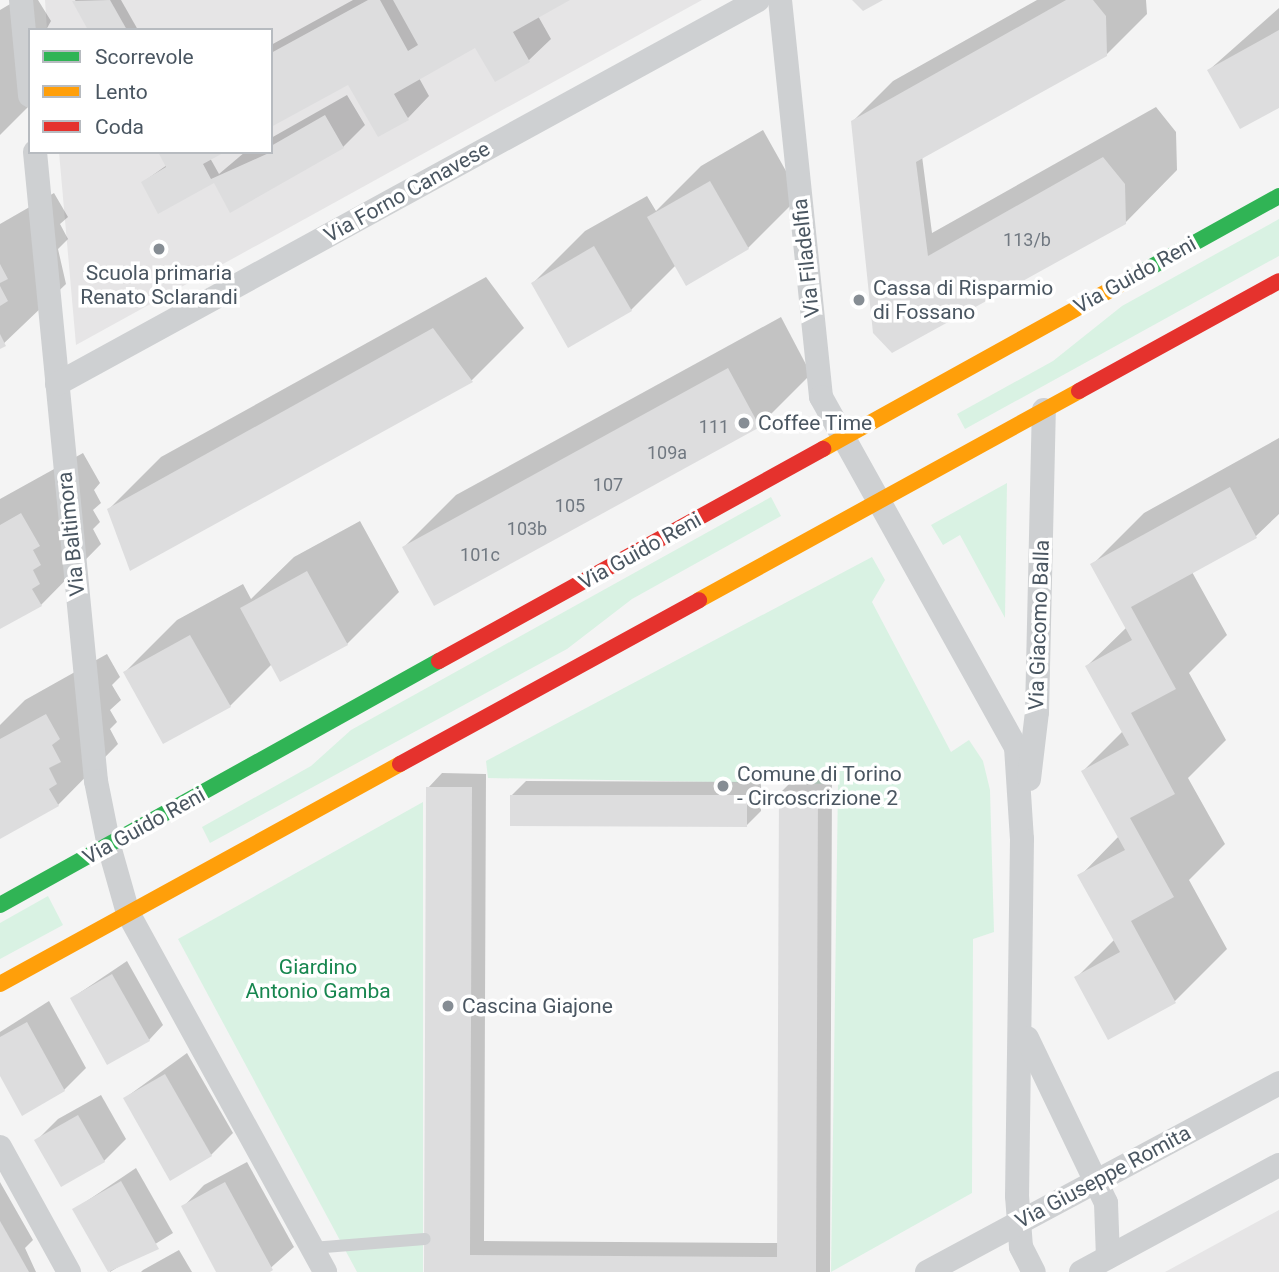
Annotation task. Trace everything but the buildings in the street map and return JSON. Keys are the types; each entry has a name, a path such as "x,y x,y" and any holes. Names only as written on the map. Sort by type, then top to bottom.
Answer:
{"main road":[{"name":"Via Guido Reni","path":"0,905 1279,196"},
{"path":"0,984 1279,281"}],"street":[{"path":"21,0 28,75"},
{"name":"Via Forno Canavese","path":"57,384 758,0"},
{"name":"Via Filadelfia","path":"780,0 818,378 843,438 882,500"},
{"name":"Via Baltimora","path":"35,154 96,781 109,846 128,913"},
{"name":"Via Giacomo Balla","path":"1022,839 1037,712 1044,410"},
{"name":"Via Giacomo Balla","path":"882,500 1005,718 1022,783 1022,1020 1018,1223 1021,1247 1034,1272"},
{"path":"128,913 325,1272"},
{"name":"Via Giacomo Balla","path":"1022,1020 1035,1063 1097,1181 1111,1229 1108,1257"},
{"name":"Via Giuseppe Romita","path":"927,1272 1279,1083"},
{"path":"0,1147 69,1272"},
{"path":"1081,1272 1279,1165"}],"lane":[{"path":"312,1248 425,1239"}],"shaded area":[{"name":"Scuola primaria Renato Sclarandi","path":"45,0 702,0 76,345 59,154 273,154 273,28 47,28"},
{"path":"1279,1210 1279,1272 1165,1272"}],"green space":[{"path":"1279,219 1279,256 965,429 957,414 1053,361 1122,306"},
{"path":"1007,483 1005,618 960,535 943,545 931,525"},
{"path":"771,497 781,516 632,599 567,649 210,843 202,827 311,766 351,730"},
{"path":"872,557 885,580 872,602 951,752 969,740 983,761 990,790 994,932 973,939 972,1193 831,1272 838,784 488,778 486,761"},
{"name":"Giardino Antonio Gamba","path":"423,802 423,1272 357,1272 178,939"},
{"path":"48,896 63,925 0,959 0,923"}],"traffic: fast":[{"path":"1133,277 1279,196"},
{"path":"0,905 439,661"}],"traffic: slow":[{"path":"823,449 1133,277"},
{"path":"699,600 1079,391"},
{"path":"0,984 400,764"}],"traffic: jam":[{"path":"1079,391 1279,281"},
{"path":"439,661 823,449"},
{"path":"400,764 699,600"}],"place":[{"name":"Scuola primaria Renato Sclarandi","path":"159,249"},
{"name":"Cassa di Risparmio di Fossano","path":"859,300"},
{"name":"Coffee Time","path":"744,423"},
{"name":"Comune di Torino - Circoscrizione 2","path":"723,786"},
{"name":"Cascina Giajone","path":"448,1006"}]}
